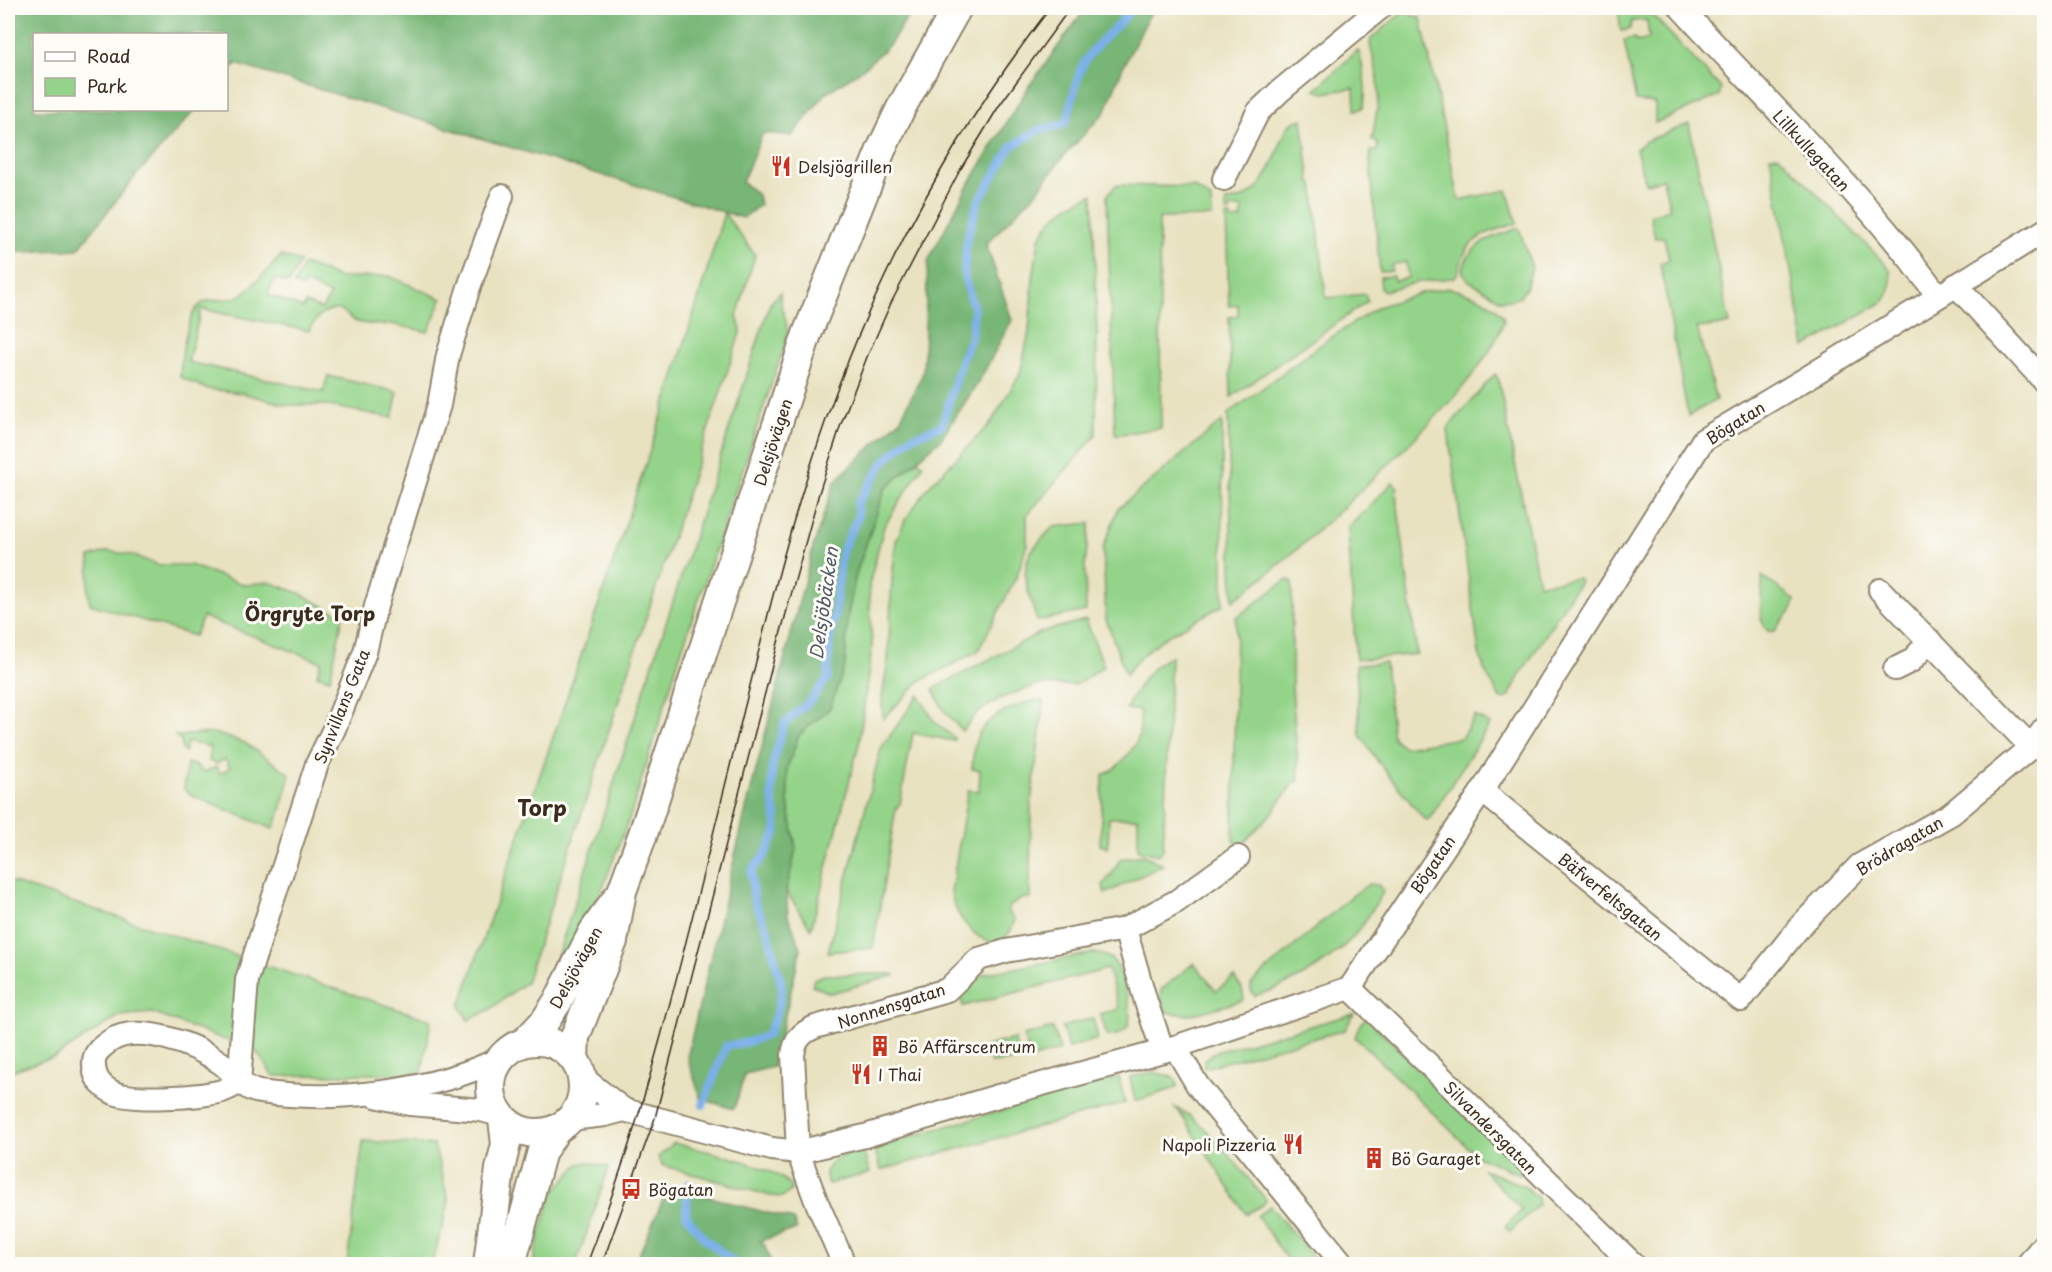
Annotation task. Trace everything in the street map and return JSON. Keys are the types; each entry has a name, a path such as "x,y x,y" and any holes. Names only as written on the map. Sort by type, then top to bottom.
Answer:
{"street":[{"name":"Delsjövägen","path":"578,1068 575,1037 613,941 622,891 644,831 807,334 881,150 901,108 957,8"},
{"path":"1224,179 1258,112 1380,8"},
{"name":"Lillkullegatan","path":"1681,8 1904,250 2044,381"},
{"name":"Synvillans Gata","path":"238,1083 247,980 317,764 334,729 364,652 376,606 439,405 448,355 469,287 502,196"},
{"name":"Bögatan","path":"1350,988 1482,791 1703,440 2044,231"},
{"path":"1880,590 1930,641 2038,738"},
{"path":"1895,669 1911,661 1930,641"},
{"name":"Brödragatan","path":"1741,1000 1801,925 1860,865 1951,814 2038,738"},
{"name":"Bäfverfeltsgatan","path":"1482,791 1741,1000"},
{"name":"Nonnensgatan","path":"844,1264 798,1152 793,1055 796,1041 804,1032 947,990 979,959 1006,951 1125,929 1177,901 1238,857"},
{"name":"Delsjövägen","path":"526,1041 545,1021 558,1001 593,932 622,891"},
{"path":"1125,929 1146,1002 1169,1049 1343,1264"},
{"path":"624,1110 533,1133 513,1127 502,1117 492,1099 490,1088 494,1068 514,1046 526,1041 538,1040 554,1043 563,1048 578,1068 624,1110 772,1149 798,1152 865,1136 998,1096 1169,1049 1350,988"},
{"name":"Silvandersgatan","path":"1350,988 1633,1264"},
{"path":"238,1083 220,1092 132,1097 114,1093 99,1083 94,1072 94,1057 101,1047 114,1038 143,1033 168,1038 205,1052 223,1064 238,1083 258,1092 334,1096 369,1094 477,1070 501,1058"},
{"path":"511,1264 542,1151 582,1100 578,1068"},
{"path":"369,1094 410,1104 480,1110 502,1117"},
{"path":"488,1264 500,1169 506,1144 502,1117"},
{"path":"2028,1264 2044,1244"}],"green space":[{"path":"8,8 913,8 891,43 863,69 826,93 792,136 763,133 742,182 758,195 760,205 743,218 236,64 228,73 228,33 33,33 33,111 194,111 135,177 78,249 8,253"},
{"path":"1086,8 1153,8 1123,67 1105,112 1064,156 1035,194 986,244 1012,320 979,381 941,439 885,489 856,574 848,611 845,665 830,708 799,735 787,768 788,802 796,849 786,891 788,916 801,948 773,1067 745,1074 734,1109 701,1099 687,1057 746,809 814,544 835,481 900,420 923,373 928,261 966,189 1029,86"},
{"path":"1618,8 1646,8 1719,86 1721,89 1719,96 1655,123 1655,103 1636,101 1624,40 1635,38 1636,42 1649,39 1647,20 1632,21 1630,29 1621,31"},
{"path":"1403,12 1421,18 1459,200 1507,190 1517,223 1477,239 1465,252 1456,276 1384,291 1381,290 1380,277 1393,276 1394,281 1408,278 1406,262 1391,265 1392,271 1380,272 1370,161 1371,151 1377,151 1378,146 1372,141 1379,96 1378,78 1370,44 1371,39"},
{"path":"1358,50 1365,96 1363,108 1355,110 1354,88 1324,93 1315,90"},
{"path":"1302,119 1310,182 1313,183 1326,298 1365,294 1368,301 1231,397 1229,317 1238,316 1238,305 1229,306 1226,216 1231,216 1231,220 1242,219 1242,208 1231,208 1230,212 1226,212 1226,201 1250,194 1259,186 1272,164 1287,128"},
{"path":"1689,124 1730,324 1697,328 1716,400 1688,416 1660,263 1669,260 1664,237 1655,238 1650,215 1670,209 1663,179 1645,183 1636,149 1646,141"},
{"path":"1779,155 1890,269 1891,286 1883,302 1805,347 1770,156"},
{"path":"1116,185 1194,187 1211,199 1212,217 1159,218 1161,428 1115,435 1107,196"},
{"path":"1093,194 1097,335 1096,435 1027,515 1027,544 1017,576 978,651 920,681 883,719 882,698 888,661 896,541 905,520 929,486 991,423 1020,374 1029,332 1039,239 1050,221 1068,206"},
{"path":"724,213 755,255 737,316 741,330 526,982 489,1010 468,1020 460,1006 630,512"},
{"path":"1519,228 1532,268 1526,288 1520,297 1501,300 1468,280 1462,271 1471,253 1477,247 1492,238"},
{"path":"281,256 300,262 289,283 275,279 268,295 303,308 306,303 322,309 330,295 305,283 302,287 294,284 304,264 340,278 389,276 442,299 428,332 387,323 386,325 360,323 337,310 322,314 309,331 201,309 188,362 323,392 328,376 398,392 392,418 325,405 286,405 242,393 207,389 180,377 186,335 193,314 199,306 205,302 241,295"},
{"path":"1449,288 1488,302 1500,312 1504,319 1498,335 1478,368 1436,416 1368,484 1257,583 1233,601 1228,414 1327,340 1378,307 1424,292"},
{"path":"780,293 787,327 786,341 681,652 631,814 603,887 555,988 549,985 560,948 770,304"},
{"path":"1495,374 1498,378 1539,584 1578,578 1580,581 1520,675 1509,697 1504,699 1500,698 1484,669 1479,653 1448,430"},
{"path":"1222,421 1223,605 1157,643 1135,663 1126,675 1106,619 1103,548 1118,509"},
{"path":"918,460 923,465 884,526 869,585 872,646 859,744 811,929 786,891 796,849 788,802 787,768 799,735 830,708 856,574 885,489"},
{"path":"1393,482 1398,488 1396,492 1417,654 1356,660 1348,528"},
{"path":"1090,523 1085,565 1086,611 1037,621 1026,577 1027,560 1031,552 1053,527"},
{"path":"108,551 132,555 158,565 190,565 245,585 269,582 299,593 343,616 330,679 317,675 321,662 203,617 194,636 90,604 88,591 90,557"},
{"path":"1762,576 1795,600 1792,609 1775,631 1768,631 1761,619"},
{"path":"1286,580 1292,581 1292,688 1299,781 1293,783 1273,812 1240,847 1233,840 1236,618"},
{"path":"1086,620 1104,666 1076,685 1037,685 999,699 977,713 962,731 943,709 933,689 1041,632"},
{"path":"1171,656 1163,850 1158,855 1138,850 1138,818 1109,818 1108,848 1100,845 1103,775 1125,759 1139,735 1140,711 1126,709 1134,693 1156,666"},
{"path":"1385,663 1393,738 1404,747 1461,738 1475,716 1490,724 1427,820 1379,763 1360,735 1356,665"},
{"path":"919,695 934,721 954,738 954,741 913,733 900,804 896,808 873,948 828,952 881,748"},
{"path":"1036,700 1044,701 1031,804 1030,899 1023,898 1010,906 1008,912 1015,919 1008,934 1000,941 989,941 979,937 960,917 951,892 968,790 979,791 980,770 972,769 974,748 979,733 992,719 1009,709"},
{"path":"214,733 245,743 290,774 280,813 273,829 191,795 184,789 187,763 198,766 199,770 206,772 216,767 220,774 230,768 225,759 217,764 209,761 211,747 187,742 185,752 182,750 181,740 175,736"},
{"path":"1144,855 1163,865 1105,894 1103,885 1120,859"},
{"path":"8,881 431,1020 422,1073 273,1076 256,1051 152,1013 119,1016 57,1056 8,1072"},
{"path":"1369,884 1378,885 1383,890 1382,894 1362,926 1340,950 1300,978 1255,996 1251,990 1254,981 1353,895"},
{"path":"1094,953 1113,961 1124,983 1130,1017 1126,1029 1116,1035 1107,1035 1100,1014 1119,1009 1108,969 963,1006 958,990 973,976"},
{"path":"1194,963 1216,991 1234,977 1242,989 1244,999 1190,1015 1169,1013 1162,1002 1161,990"},
{"path":"824,975 896,975 830,993 812,985 814,979"},
{"path":"1354,1014 1345,1030 1204,1068 1204,1060 1215,1052"},
{"path":"1366,1017 1525,1174 1522,1175 1477,1156 1355,1037"},
{"path":"1093,1018 1098,1039 1068,1048 1062,1027"},
{"path":"1053,1028 1060,1050 1031,1059 1023,1036"},
{"path":"1014,1039 1020,1060 991,1063 984,1047"},
{"path":"1153,1072 1170,1076 1177,1081 1177,1086 1135,1101 1130,1077"},
{"path":"1119,1077 1125,1103 881,1170 874,1147"},
{"path":"1173,1107 1184,1112 1209,1132 1264,1197 1266,1200 1264,1204 1246,1214 1178,1110"},
{"path":"363,1141 434,1145 449,1202 432,1264 347,1264"},
{"path":"674,1143 737,1159 769,1171 791,1186 791,1191 782,1197 771,1196 662,1165 658,1157"},
{"path":"861,1150 870,1173 828,1184 826,1176 830,1164 841,1157"},
{"path":"588,1162 609,1167 576,1264 533,1264 552,1194 579,1164"},
{"path":"1482,1169 1526,1187 1538,1198 1538,1205 1510,1232 1505,1227 1522,1210"},
{"path":"696,1193 793,1220 797,1229 760,1241 765,1246 772,1264 635,1264 665,1195"},
{"path":"1270,1206 1319,1264 1290,1264 1257,1216"}],"waterway":[{"name":"Delsjöbäcken","path":"703,1105 726,1046 768,1035 779,1005 782,987 768,931 754,901 751,872 765,855 776,833 772,767 784,724 811,700 828,678 829,643 842,551 858,517 857,504 884,462 910,438 942,425 961,361 971,338 974,310 964,275 967,237 978,202 1012,146 1039,130 1065,124 1078,76 1085,61 1132,8"},
{"name":"Delsjöbäcken","path":"688,1184 686,1215 704,1238 736,1264"}],"tram line":[{"path":"587,1264 621,1168 653,1065 797,508 828,413 866,318 911,225 962,135 1019,49 1050,8"},
{"path":"602,1264 655,1118 779,639 819,493 841,424 891,303 960,170 999,106 1070,8"}],"place":[{"name":"Delsjögrillen","path":"781,166"},
{"name":"Bö Affärscentrum","path":"880,1046"},
{"name":"I Thai","path":"861,1074"},
{"name":"Napoli Pizzeria","path":"1293,1144"},
{"name":"Bö Garaget","path":"1374,1158"},
{"name":"Bögatan","path":"631,1189"}],"district":[{"name":"Örgryte Torp","path":"310,613"},
{"name":"Torp","path":"542,806"}]}
